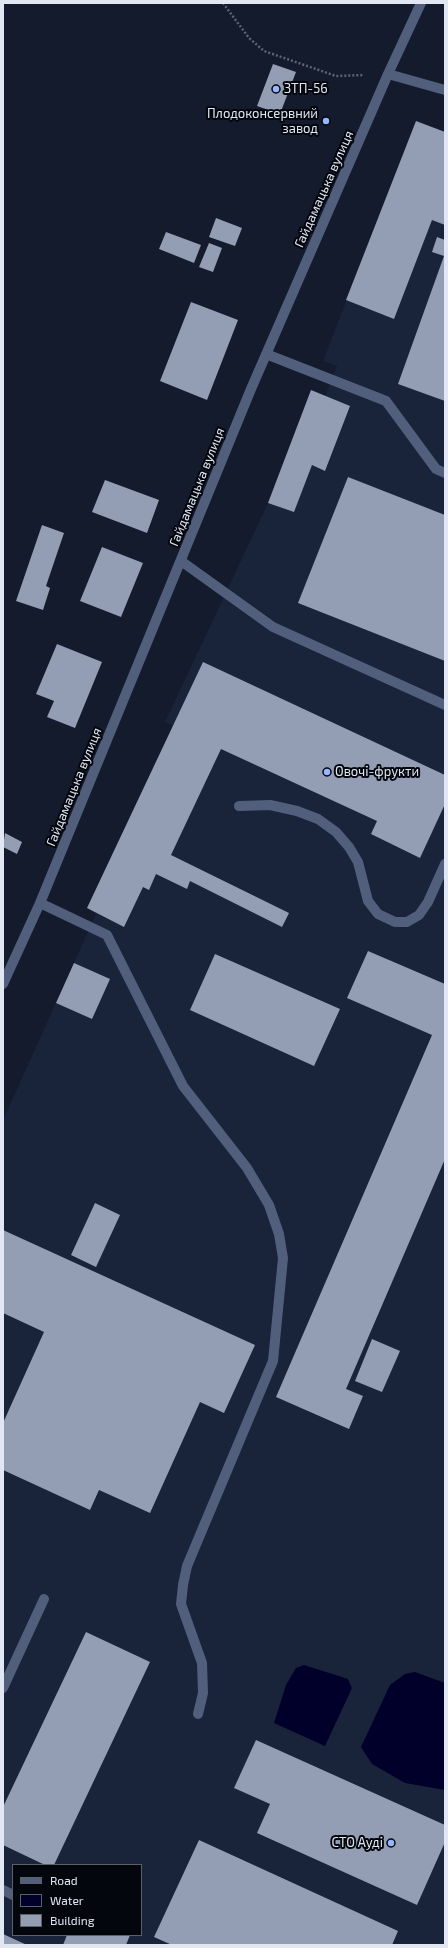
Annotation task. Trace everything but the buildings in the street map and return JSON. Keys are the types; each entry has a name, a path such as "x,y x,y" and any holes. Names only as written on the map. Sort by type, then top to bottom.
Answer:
{"street":[{"name":"Гайдамацька вулиця","path":"3,984 40,903 266,354 388,74 421,3"},
{"path":"388,74 445,90"},
{"path":"266,354 386,401 436,469 445,473"},
{"path":"181,561 273,627 445,705"},
{"path":"239,806 270,806 297,811 318,819 336,832 349,847 358,862 368,901 378,914 394,922 406,922 419,915 428,902 445,864"},
{"path":"40,903 107,935 183,1086 247,1168 269,1205 279,1234 283,1258 273,1361 187,1566 183,1585 181,1604 202,1663 203,1692 198,1714"},
{"path":"3,1688 44,1599"},
{"path":"3,1890 12,1894"}],"path":[{"path":"223,3 249,38 264,51 336,76 388,74"}],"shaded area":[{"path":"416,121 445,132 445,1945 3,1945 3,1120 96,914 87,908 173,726 165,722 268,503 311,390 325,396 337,366 323,361"}],"water":[{"path":"304,1665 348,1679 352,1688 325,1746 274,1723 286,1685 296,1668"},
{"path":"415,1672 445,1683 445,1790 405,1783 372,1764 361,1747 390,1685 405,1674"}],"place":[{"name":"ЗТП-56","path":"276,89"},
{"name":"Плодоконсервний завод","path":"326,121"},
{"name":"Овочі-фрукти","path":"327,772"},
{"name":"СТО Ауді","path":"391,1843"}]}
